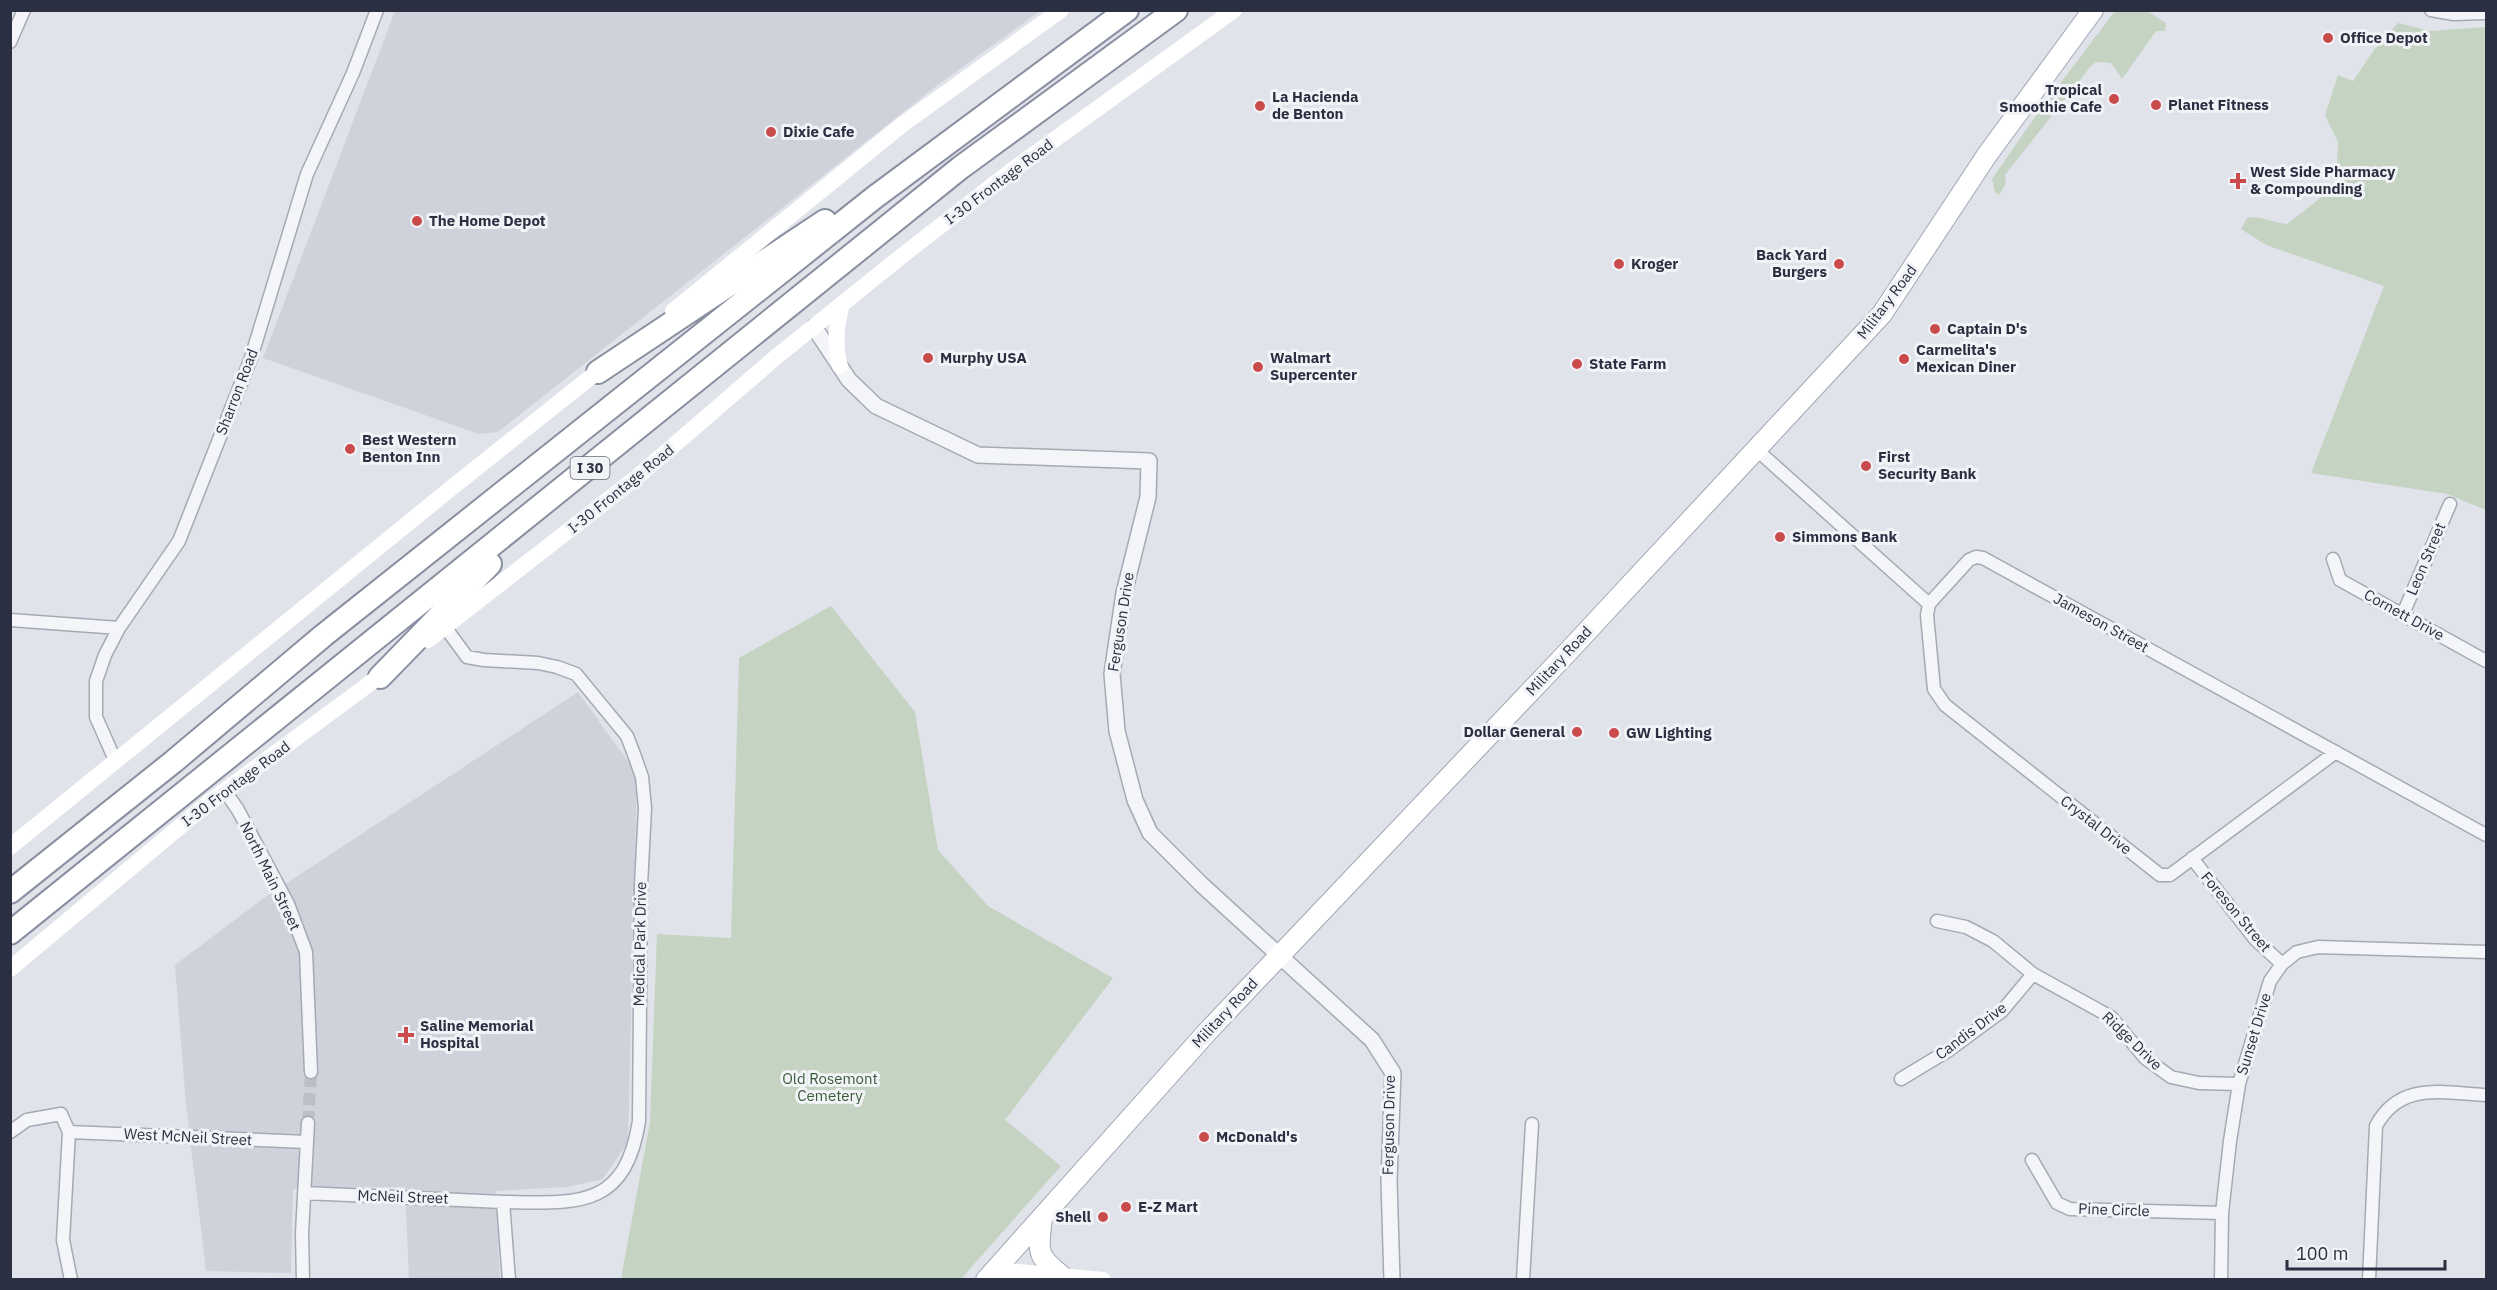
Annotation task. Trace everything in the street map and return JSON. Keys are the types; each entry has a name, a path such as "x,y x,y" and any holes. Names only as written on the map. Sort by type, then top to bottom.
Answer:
{"highway":[{"name":"I 30","path":"10,892 173,762 333,627 875,197 1127,10"},
{"name":"I 30","path":"10,933 553,498 798,296 960,168 1176,10"},
{"path":"598,372 819,223 875,197"},
{"path":"380,677 553,498"}],"main road":[{"path":"10,847 903,124 1061,10"},
{"name":"I-30 Frontage Road","path":"10,969 225,790 380,677 636,478 842,304 1011,171 1234,10"},
{"name":"Military Road","path":"991,1275 1278,956 1403,827 1882,314 1987,155 2093,10"},
{"path":"840,366 837,322 842,304"},
{"path":"1042,1217 1039,1252 1045,1263 1062,1275"},
{"path":"991,1275 1062,1275 1103,1280"}],"street":[{"path":"10,42 24,10"},
{"name":"Sharron Road","path":"115,760 96,717 96,681 105,655 119,628 179,541 251,358 307,174 377,10"},
{"path":"2431,10 2454,14 2487,13"},
{"name":"Ferguson Drive","path":"814,327 849,380 876,406 978,455 1149,460 1148,497 1124,593 1112,674 1117,731 1135,800 1150,833 1278,956 1372,1040 1393,1073 1389,1180 1392,1280"},
{"path":"1757,450 1929,604"},
{"name":"Leon Street","path":"2403,614 2450,504"},
{"name":"Jameson Street","path":"1929,604 1969,560 1976,557 1983,558 2487,835"},
{"name":"Cornett Drive","path":"2333,559 2340,579 2487,661"},
{"name":"Crystal Drive","path":"1929,604 1927,615 1934,689 1945,705 2160,875 2170,875 2336,752"},
{"path":"10,620 119,628"},
{"name":"Medical Park Drive","path":"444,627 467,657 538,663 576,674 627,736 642,777 645,808 640,885 639,1121 635,1145 625,1168 612,1183 586,1199 563,1203 502,1202"},
{"name":"North Main Street","path":"225,790 288,904 306,952 311,1072"},
{"name":"Foreson Street","path":"2192,858 2255,939 2282,964"},
{"name":"Ridge Drive","path":"1937,921 1966,927 1993,941 2033,974 2110,1017 2145,1058 2171,1077 2199,1083 2239,1084"},
{"path":"2282,964 2297,952 2318,947 2487,952"},
{"name":"Sunset Drive","path":"2221,1280 2222,1214 2239,1084 2270,981 2282,964"},
{"name":"Candis Drive","path":"1901,1079 1949,1050 2002,1011 2033,974"},
{"path":"2369,1280 2376,1126 2384,1111 2400,1099 2417,1092 2487,1095"},
{"path":"10,1132 27,1120 61,1114 69,1132 63,1240 71,1280"},
{"path":"303,1280 308,1124"},
{"path":"1522,1280 1532,1124"},
{"name":"West McNeil Street","path":"69,1132 307,1142"},
{"name":"Pine Circle","path":"2032,1160 2057,1203 2070,1209 2222,1214"},
{"name":"McNeil Street","path":"304,1194 502,1202"},
{"path":"502,1202 509,1280"}],"shaded area":[{"path":"395,10 1040,11 939,84 498,432 479,434 263,358"},
{"name":"Saline Memorial Hospital","path":"578,692 637,774 628,1142 603,1179 567,1187 496,1191 500,1279 409,1279 405,1187 293,1189 291,1273 206,1271 186,1105 175,965 264,898"}],"green space":[{"path":"2115,11 2147,11 2166,23 2165,31 2156,31 2122,79 2111,63 2096,62 2091,66 2005,175 2006,183 1999,195 1995,192 1992,179 2037,114"},
{"path":"2398,23 2430,31 2486,27 2486,510 2447,494 2311,473 2384,286 2266,245 2241,229 2247,218 2252,217 2287,224 2336,186 2338,142 2325,115 2338,75 2353,81 2374,50"},
{"name":"Old Rosemont Cemetery","path":"831,606 915,712 938,850 988,906 1113,978 1005,1120 1061,1166 961,1279 621,1279 650,1122 657,934 731,938 739,658"}],"tunnel":[{"path":"308,1123 311,1072"}],"place":[{"name":"Office Depot","path":"2328,38"},
{"name":"Tropical Smoothie Cafe","path":"2114,99"},
{"name":"Planet Fitness","path":"2156,105"},
{"name":"La Hacienda de Benton","path":"1260,106"},
{"name":"Dixie Cafe","path":"771,132"},
{"name":"West Side Pharmacy & Compounding","path":"2238,181"},
{"name":"The Home Depot","path":"417,221"},
{"name":"Kroger","path":"1619,264"},
{"name":"Back Yard Burgers","path":"1839,264"},
{"name":"Captain D's","path":"1935,329"},
{"name":"Murphy USA","path":"928,358"},
{"name":"Carmelita's Mexican Diner","path":"1904,359"},
{"name":"State Farm","path":"1577,364"},
{"name":"Walmart Supercenter","path":"1258,367"},
{"name":"Best Western Benton Inn","path":"350,449"},
{"name":"First Security Bank","path":"1866,466"},
{"name":"Simmons Bank","path":"1780,537"},
{"name":"Dollar General","path":"1577,732"},
{"name":"GW Lighting","path":"1614,733"},
{"name":"Saline Memorial Hospital","path":"406,1035"},
{"name":"McDonald's","path":"1204,1137"},
{"name":"E-Z Mart","path":"1126,1207"},
{"name":"Shell","path":"1103,1217"}]}
